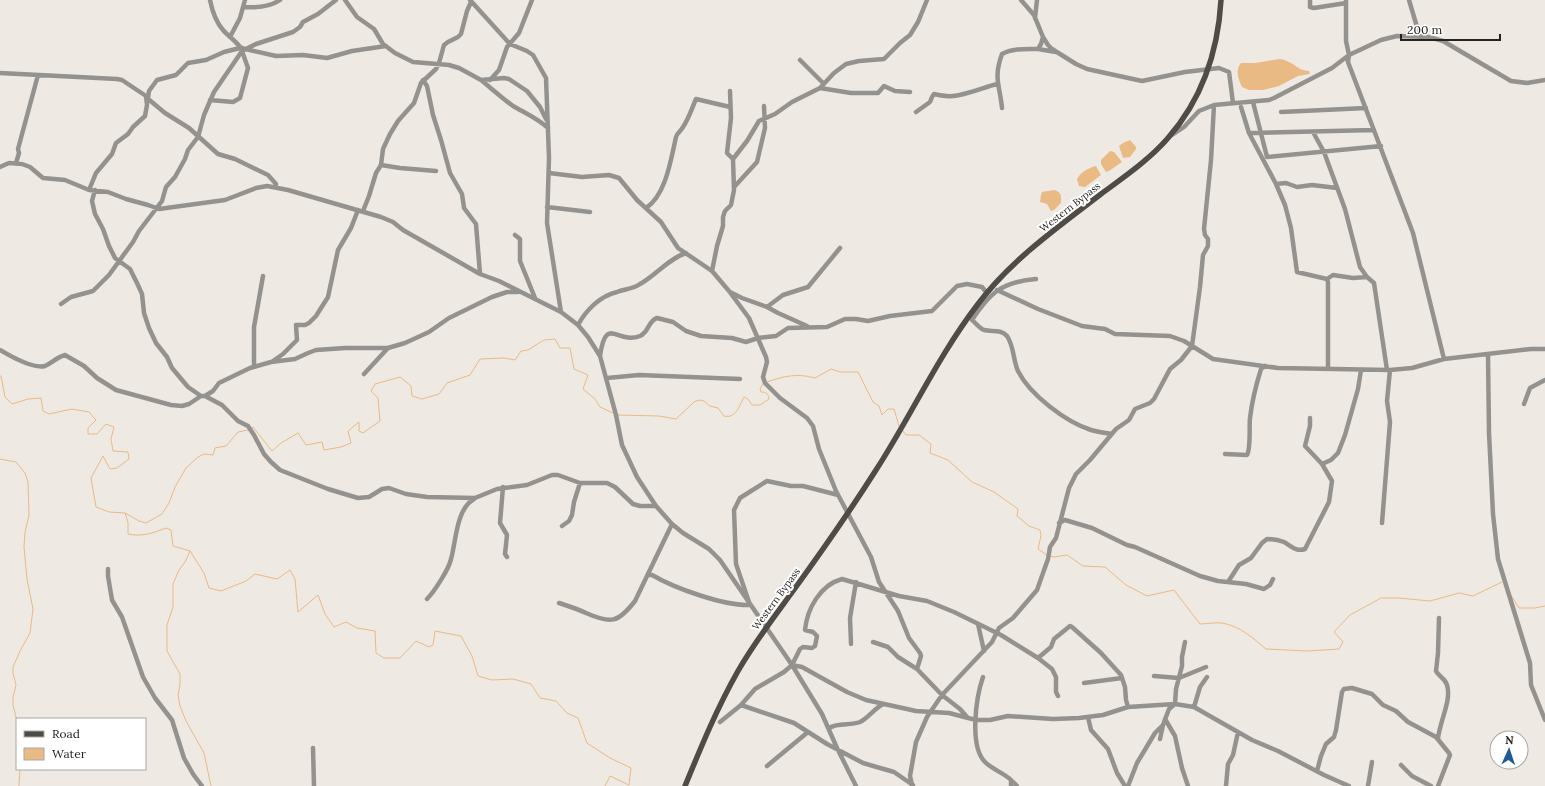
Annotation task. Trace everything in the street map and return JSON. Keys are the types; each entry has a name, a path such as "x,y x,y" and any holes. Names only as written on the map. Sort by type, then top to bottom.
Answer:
{"main road":[{"name":"Western Bypass","path":"686,786 715,713 739,670 766,628 848,514 899,433 950,344 977,305 1018,261 1052,232 1135,169 1168,138 1194,100 1209,69 1218,34 1222,0"}],"street":[{"path":"210,0 222,29 236,41 242,49 248,68 240,98 233,102 210,100"},
{"path":"230,37 240,18 245,0"},
{"path":"243,7 254,8 270,5 280,0"},
{"path":"88,190 96,174 112,154 118,141 128,134 145,116 148,105 147,98 149,91 157,80 176,75 188,63 206,60 224,52 242,49 293,32 300,27 303,22 318,14 336,0"},
{"path":"345,0 357,17 374,29 386,46 395,53 413,62 449,65 459,68 481,80 514,106 540,121 548,128"},
{"path":"490,80 499,70 510,44 519,33 532,0"},
{"path":"733,159 747,141 756,124 775,114 792,102 820,88 834,73 846,64 859,61 884,59 887,57 896,46 910,35 918,22 927,0"},
{"path":"1021,0 1031,10 1048,45 1076,64 1142,81 1186,72 1219,68 1229,72 1232,104"},
{"path":"1035,18 1037,0"},
{"path":"1310,0 1310,7 1314,8 1346,1 1346,41 1349,54 1348,62 1413,233 1444,359"},
{"path":"1409,0 1420,37"},
{"path":"271,362 283,354 297,340 296,325 305,325 309,323 316,316 328,297 338,250 369,196 376,173 381,165 381,155 390,134 398,121 414,103 419,88 424,80 438,65 444,45 461,34 471,1 510,44 533,55 543,72 547,85 549,173 547,207 548,232 561,312"},
{"path":"1038,49 1043,37"},
{"path":"1168,138 1184,127 1199,111 1214,105 1269,100 1332,68 1349,54 1390,37 1428,37 1442,41 1511,81 1527,83 1545,80"},
{"path":"242,49 276,56 303,55 327,58 352,51 386,46"},
{"path":"61,304 72,297 94,291 109,275 164,198 165,190 175,177 186,158 188,150 198,137 202,120 210,100 242,49"},
{"path":"1002,108 1001,92 997,84 996,77 1002,54 1021,49 1038,49 1057,52"},
{"path":"800,60 824,84"},
{"path":"0,73 118,79 146,96 165,113 189,128 218,154 235,159 268,175 276,184 275,187"},
{"path":"16,163 19,153 18,149 38,75"},
{"path":"481,80 500,78 509,79 528,91 540,107 547,121"},
{"path":"424,80 427,86 433,115 442,140 450,173 462,194 464,208 476,224 480,274"},
{"path":"916,112 930,102 934,94 955,96 970,93 975,90 997,84"},
{"path":"820,88 851,93 878,93 884,86 895,91 910,92"},
{"path":"712,271 718,241 723,226 723,217 725,211 731,205 735,186 733,159 727,153 730,91"},
{"path":"646,208 655,202 661,192 675,146 676,137 689,117 696,98 730,107"},
{"path":"1232,104 1235,107 1241,107 1252,102"},
{"path":"1252,102 1262,134 1267,157 1381,146"},
{"path":"913,786 910,776 916,742 927,717 942,695 992,642 999,628 1013,618 1037,590 1049,556 1050,547 1056,538 1067,494 1076,474 1112,434 1122,424 1129,420 1135,409 1154,399 1170,369 1181,360 1192,346 1203,255 1208,246 1208,239 1204,230 1211,158 1214,105"},
{"path":"735,186 757,162 765,132 764,106"},
{"path":"1241,107 1250,133 1276,184 1284,205 1291,228 1297,272 1327,279 1333,275 1353,278 1367,278"},
{"path":"1282,112 1366,108"},
{"path":"1250,133 1262,134 1374,130"},
{"path":"1313,132 1324,152 1345,209 1360,267 1367,278 1374,283 1388,370 1387,401 1390,422 1382,523"},
{"path":"0,166 9,163 16,163 30,167 43,178 65,180 88,190 108,192 156,208 176,208 225,200 256,188 267,186 288,190 375,214 393,222 403,230 480,274 536,298 561,312 578,325 588,337 600,356 607,378 623,450 637,477 656,506 672,524 714,553 792,665 829,728 856,786"},
{"path":"381,165 436,171"},
{"path":"549,173 582,177 615,176 619,178 637,200 664,226 678,248 712,271 749,318 767,360 763,377 765,383 770,389 811,422 823,460 838,495 872,557 879,582 898,611 909,638 920,653 917,669"},
{"path":"1276,184 1286,183 1297,187 1312,185 1337,188"},
{"path":"95,190 92,201 95,214 103,229 112,253 119,261 130,269 138,282 143,298 144,313 156,343 167,357 172,368 188,387 222,405 238,420 248,426 264,454 280,470 355,498 369,497 382,489 389,488 406,494 429,498 475,498"},
{"path":"547,207 590,212"},
{"path":"515,235 520,239 520,261 536,298"},
{"path":"767,307 783,295 808,287 840,248"},
{"path":"578,325 585,312 601,299 608,295 641,284 661,267 676,257 686,253"},
{"path":"254,367 254,327 263,276"},
{"path":"1036,279 1004,286 997,290 980,308 972,320 983,330 1001,332 1007,337 1015,364 1022,378 1053,410 1079,426 1096,432 1112,434"},
{"path":"1327,279 1329,320 1328,368"},
{"path":"600,356 603,338 606,335 639,336 645,333 651,321 657,318 673,322 686,331 701,336 732,338 746,342 758,338 776,336 788,328 827,327 845,319 868,321 890,316 932,311 957,286 962,284 982,287 987,293"},
{"path":"997,290 1038,309 1082,326 1105,329 1115,334 1170,336 1184,341 1213,359 1278,368 1388,370 1412,368 1444,359 1531,349 1545,349"},
{"path":"728,291 767,307 808,327"},
{"path":"0,350 15,359 40,366 47,365 60,356 65,355 84,366 97,378 116,390 171,405 185,406 214,392 219,383 254,367 271,362 295,359 312,351 330,348 388,348 416,339 432,331 449,318 492,297 508,292 520,292"},
{"path":"364,374 388,348"},
{"path":"283,354 283,357 288,360"},
{"path":"1488,354 1488,433 1493,514 1498,559 1530,663 1531,685 1545,720"},
{"path":"1225,454 1247,455 1249,452 1249,433 1253,397 1262,368 1265,366"},
{"path":"1322,464 1331,460 1338,453 1345,435 1358,389 1361,370"},
{"path":"607,378 639,375 740,379"},
{"path":"1524,404 1530,388 1545,380"},
{"path":"1228,582 1239,566 1251,558 1265,540 1270,539 1281,542 1299,550 1305,549 1329,502 1332,481 1322,464 1305,446 1310,426 1310,418"},
{"path":"427,599 434,591 450,565 462,511 475,498 490,491 503,487 526,485 555,475 580,483 607,483 615,487 635,505 656,506"},
{"path":"750,605 738,573 735,557 734,510 740,498 767,481 790,486 803,486 838,495"},
{"path":"562,526 569,521 572,515 573,505 580,483"},
{"path":"503,487 500,523 507,535 505,554 508,558"},
{"path":"1059,523 1065,520 1092,528 1127,545 1135,547 1200,576 1218,581 1246,584 1264,589 1273,579"},
{"path":"559,603 599,620 612,620 620,617 627,612 634,601 672,524"},
{"path":"108,569 112,600 122,617 143,677 155,698 172,720 184,758 202,786"},
{"path":"648,575 652,575 671,585 708,598 750,605"},
{"path":"720,722 741,705 755,689 784,672 792,665 800,649 803,647 812,648 816,646 817,636 813,632 805,630 810,611 820,594 829,584 842,579 899,596 927,601 1006,638 1038,658 1054,672 1056,678 1056,692 1058,696"},
{"path":"851,644 850,618 856,582"},
{"path":"1438,739 1438,731 1448,694 1446,682 1436,670 1439,618"},
{"path":"978,624 984,651"},
{"path":"1038,658 1051,646 1054,639 1071,626 1101,653 1122,678 1126,687 1126,700 1128,707"},
{"path":"873,642 888,647 898,657 917,669 942,695 960,709 967,717"},
{"path":"1160,739 1165,719 1171,706 1175,704 1185,642"},
{"path":"792,665 802,667 847,692 883,704 931,712 949,713 976,720 990,720 1008,716 1053,719 1088,717 1103,715 1128,707 1175,704 1194,707 1238,732 1346,785"},
{"path":"1154,676 1179,678 1206,667"},
{"path":"983,677 979,688 976,720 977,745 983,759 1017,786"},
{"path":"1194,707 1200,688 1207,677"},
{"path":"1084,683 1122,678"},
{"path":"1317,771 1326,744 1334,737 1342,692 1344,689 1348,688 1367,692 1383,705 1396,711 1408,722 1438,739 1450,755 1438,786"},
{"path":"829,728 837,725 862,721 875,708 883,704"},
{"path":"741,705 794,723 864,762 894,772 913,786"},
{"path":"1088,717 1091,730 1108,749 1117,773 1125,786"},
{"path":"1165,719 1178,742 1182,768 1188,786"},
{"path":"1128,786 1137,763 1155,733 1163,725"},
{"path":"767,766 808,732"},
{"path":"1226,786 1228,764 1233,755 1238,732"},
{"path":"313,748 314,786"},
{"path":"1368,786 1372,762"},
{"path":"1401,765 1412,776 1431,786"},
{"path":"1011,780 1011,786"}],"water":[{"path":"1280,59 1285,60 1301,69 1309,71 1310,74 1298,76 1279,86 1263,90 1249,90 1242,87 1238,75 1238,69 1241,63 1255,63"},
{"path":"1130,140 1136,149 1130,157 1123,158 1119,146"},
{"path":"1110,151 1114,152 1122,162 1106,172 1101,164 1101,160"},
{"path":"1096,166 1101,175 1085,187 1079,186 1077,179 1081,174"},
{"path":"1054,190 1060,193 1061,203 1051,211 1047,204 1040,202 1041,195 1042,192"}],"waterway":[{"path":"251,429 253,427 272,451 281,443 298,433 306,445 322,442 324,450 341,447 351,443 348,431 359,422 359,431 363,433 380,421 378,398 371,391 375,384 400,377 411,386 412,396 422,399 439,394 447,383 470,375 480,359 504,358 515,360 521,351 528,350 544,340 555,339 560,348 570,348 574,369 588,375 583,389 595,399 600,407 613,413"},
{"path":"767,382 791,376 808,376 815,378 831,369 840,372 858,372 873,402 879,406 882,415 888,409 894,409 899,426"},
{"path":"0,376 5,397 12,404 28,399 41,398 43,411 49,414 72,409 89,412 96,420 88,428 88,434 97,434 106,424 114,427 111,439 113,451 128,452 129,459 117,468 110,469 103,456 91,478 96,507 109,512 125,513 128,522 128,534 143,535 166,528 171,530 173,546 190,551 204,573 209,588 221,591 246,581 255,574 277,579 290,570 295,579 298,612 318,595 325,614 334,627 346,622 357,628 375,631 376,653 384,658 400,658 416,641 429,647 433,645 435,631 461,636 472,656 478,676 492,680 513,679 531,684 540,698 556,701 567,713 578,718 587,743 610,758 631,768 629,785 610,776 605,786"},
{"path":"618,415 659,416 676,419 694,402 699,400 704,401 710,406 718,408 724,416 731,416 737,411 744,397 748,399 752,405 760,405 769,399 765,392 761,392 760,389 763,384"},
{"path":"125,513 139,521 146,523 162,514 186,468 198,457 204,454 213,455 215,448 226,446 238,432 248,430"},
{"path":"902,430 906,435 919,435 931,444 930,453 948,460 972,482 994,492 1018,509 1017,516 1029,526 1040,530 1041,536 1038,549 1047,555"},
{"path":"0,459 16,462 25,473 28,482 29,515 25,532 24,547 27,579 33,609 30,633 13,667 16,685 13,705 16,718"},
{"path":"190,551 173,584 173,607 167,625 167,651 180,674 178,695 180,706 186,721 204,753 211,786"},
{"path":"1050,556 1054,557 1067,555 1083,566 1105,567 1126,585 1147,596 1174,590 1200,624 1219,623 1235,627 1246,633 1266,649 1307,651 1339,649 1343,642 1334,632 1350,615 1381,598 1430,601 1459,593 1473,596 1502,582"},
{"path":"1512,597 1519,608 1535,608 1545,606"},
{"path":"19,786 20,770"}]}
